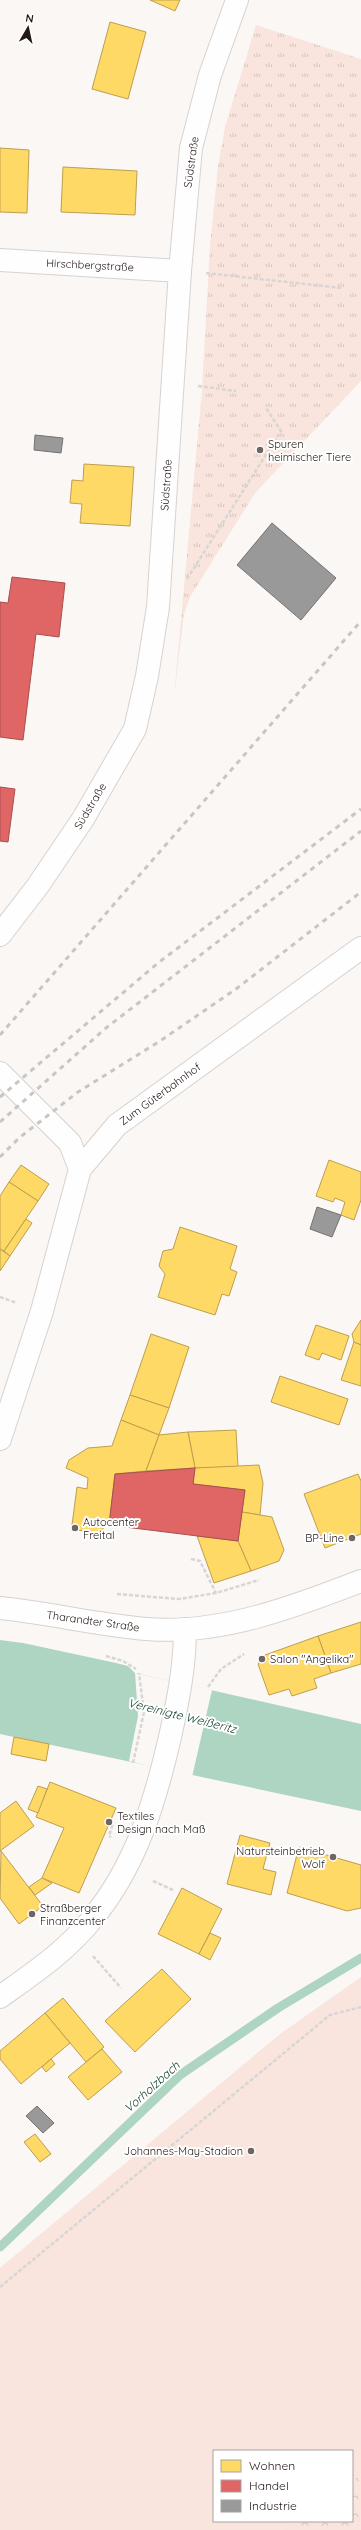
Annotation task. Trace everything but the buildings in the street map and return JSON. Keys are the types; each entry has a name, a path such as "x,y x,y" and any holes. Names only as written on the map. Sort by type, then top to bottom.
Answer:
{"street":[{"name":"Südstraße","path":"0,935 37,887 83,820 134,729 147,676 158,607 180,271 191,148 210,75 237,0"},
{"name":"Hirschbergstraße","path":"0,260 180,271"},
{"name":"Zum Güterbahnhof","path":"0,1439 42,1311 80,1169 117,1125 361,948"},
{"path":"0,1073 70,1143 80,1169"},
{"name":"Tharandter Straße","path":"0,1608 148,1629 185,1629 228,1623 269,1613 361,1581"},
{"path":"0,1997 59,1951 92,1920 104,1904 133,1855 147,1822 163,1767 181,1685 185,1629"}],"path":[{"path":"203,272 341,288"},
{"path":"194,385 236,391"},
{"path":"185,582 281,431 266,408"},
{"path":"0,1297 19,1304"},
{"path":"191,1559 200,1561 216,1593"},
{"path":"117,1594 179,1599 216,1593 259,1580"},
{"path":"209,1685 221,1669 244,1654"},
{"path":"106,1656 123,1660 136,1669"},
{"path":"133,1763 144,1712 139,1673"},
{"path":"109,1822 113,1823 109,1836"},
{"path":"153,1881 174,1890"},
{"path":"93,1956 121,1988"},
{"path":"0,2287 330,2015 361,2007"}],"green space":[{"path":"256,25 361,59 361,381 255,493 190,597 184,614 174,697 202,390 210,246 218,166 225,127"},
{"name":"Johannes-May-Stadion","path":"361,1977 361,2474 353,2480 353,2450 213,2450 213,2522 293,2522 281,2530 0,2530 0,2268 280,2034"},
{"path":"361,2474 361,2530 281,2530 293,2522 353,2522 353,2480"}],"water":[{"name":"Vereinigte Weißeritz","path":"0,1640 23,1643 116,1663 128,1666 135,1673 361,1724 361,1811 0,1734"}],"pier":[{"path":"135,1673 212,1690 192,1777 129,1761 138,1716"}],"waterway":[{"name":"Vorholzbach","path":"0,2247 180,2075 278,2008 361,1958"}],"railway":[{"path":"0,1035 361,621"},
{"path":"0,1097 158,963 361,809"},
{"path":"0,1122 106,1028 361,831"},
{"path":"0,1157 19,1138 78,1092 160,1041 236,989 361,892"}],"place":[{"name":"Spuren heimischer Tiere","path":"260,450"},
{"name":"Autocenter Freital","path":"75,1528"},
{"name":"BP-Line","path":"352,1538"},
{"name":"Salon \"Angelika\"","path":"262,1659"},
{"name":"Textiles Design nach Maß","path":"109,1822"},
{"name":"Natursteinbetrieb Wolf","path":"333,1857"},
{"name":"Straßberger Finanzcenter","path":"32,1914"},
{"name":"Johannes-May-Stadion","path":"251,2151"}]}
